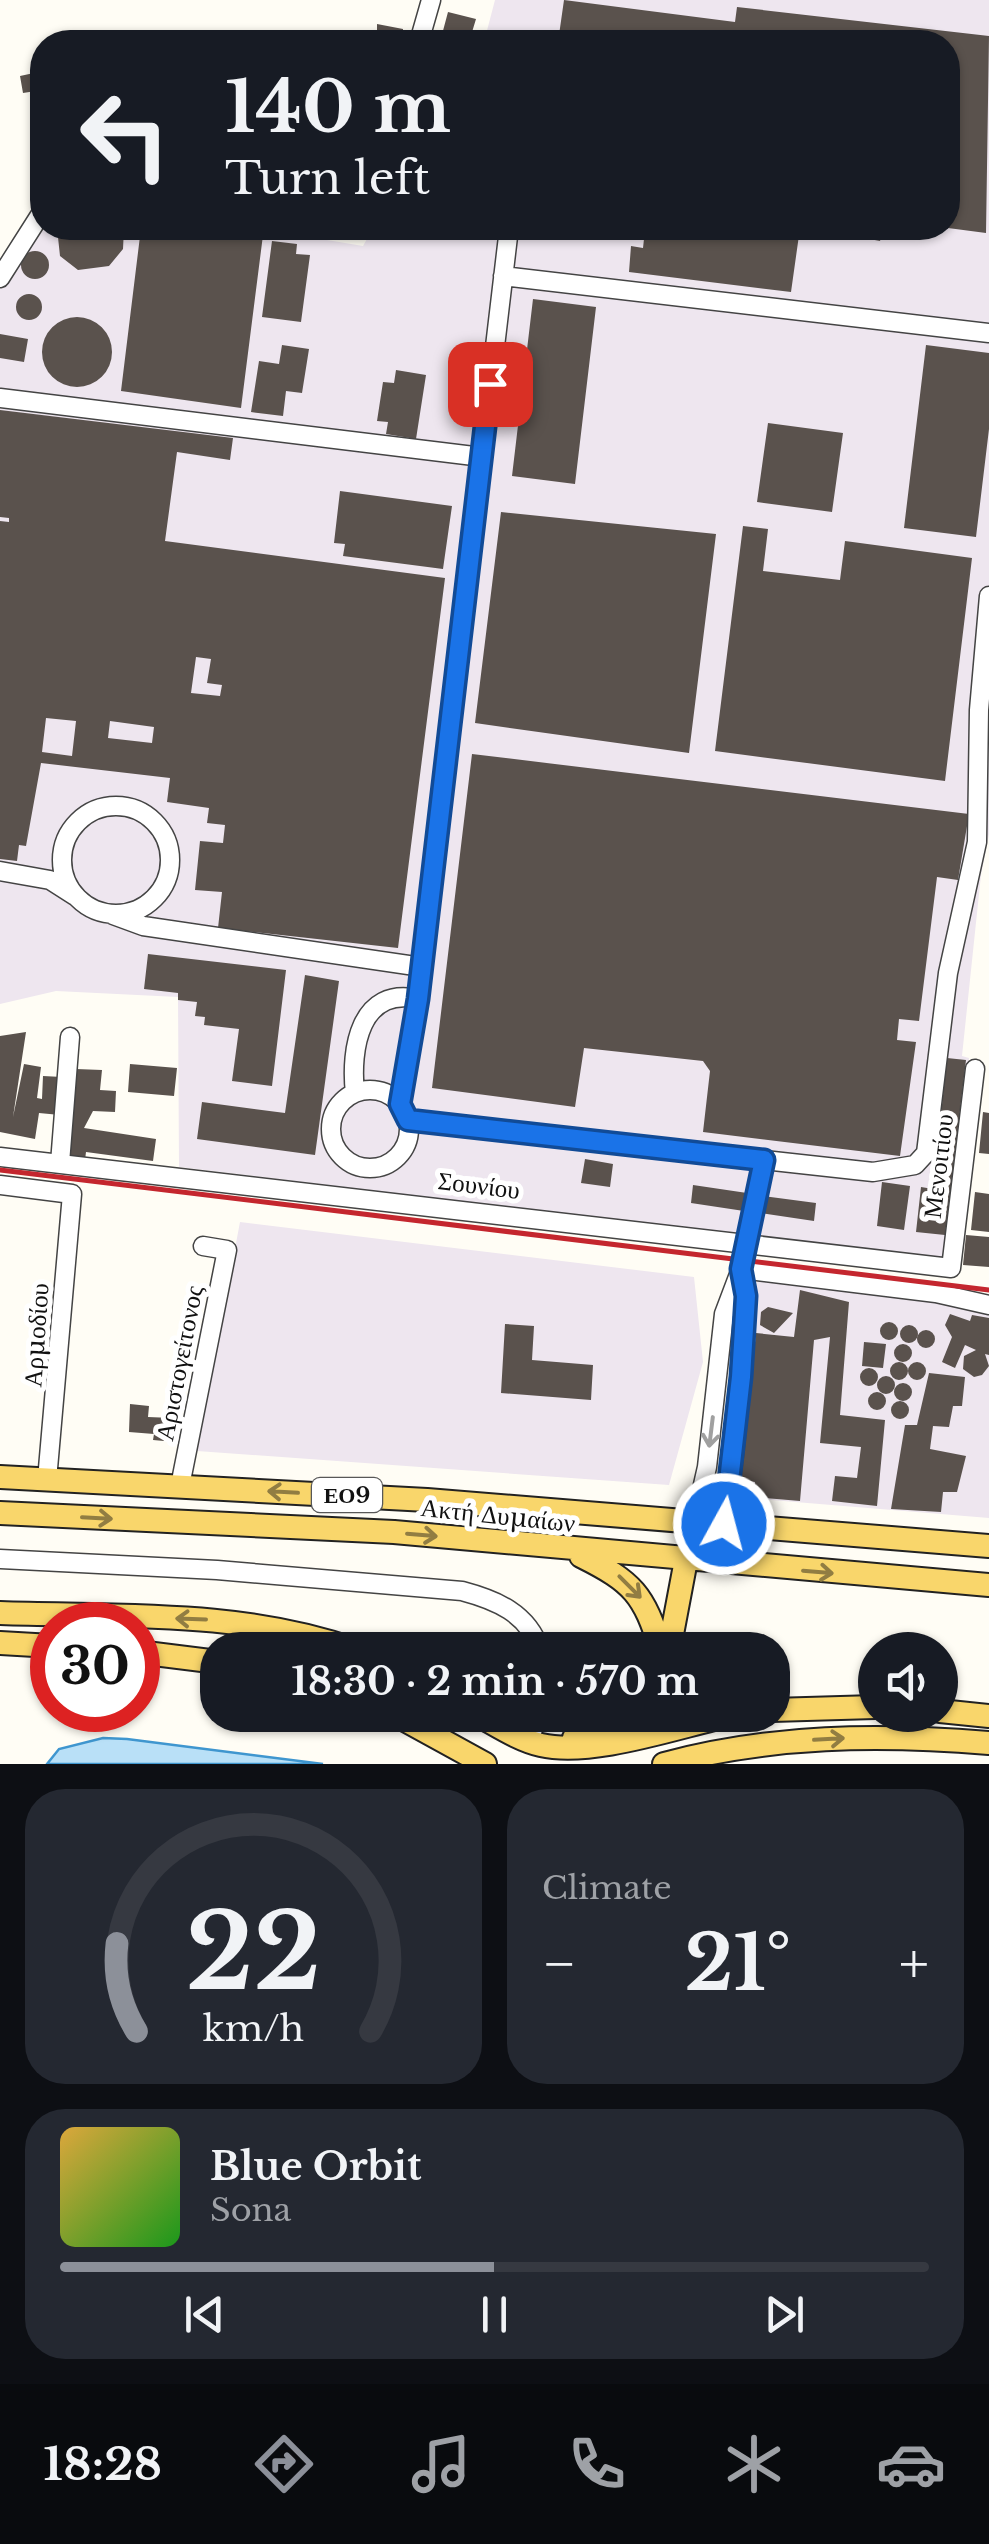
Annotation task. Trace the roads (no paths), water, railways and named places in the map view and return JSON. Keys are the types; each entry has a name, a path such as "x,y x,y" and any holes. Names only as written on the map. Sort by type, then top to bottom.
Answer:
{"main road":[{"name":"Ακτή Δυμαίων","path":"0,1477 694,1521 989,1546"},
{"name":"Ακτή Δυμαίων","path":"0,1513 394,1532 989,1585"},
{"path":"569,1549 634,1587 655,1632"},
{"path":"672,1632 686,1560"},
{"path":"0,1613 224,1620 306,1632"},
{"path":"0,1644 30,1645"},
{"path":"160,1655 200,1660"},
{"path":"790,1709 858,1707"},
{"path":"958,1712 989,1716"},
{"path":"427,1732 485,1764"},
{"path":"511,1732 552,1747 596,1745 654,1732"},
{"path":"552,1747 586,1732"},
{"path":"664,1764 719,1749 824,1738 915,1737 989,1743"}],"street":[{"path":"422,30 431,0"},
{"path":"0,278 30,231"},
{"path":"507,240 404,1112 406,1146 394,1160 369,1169 352,1165 338,1153 330,1128 340,1103 355,1093 374,1090 404,1112 873,1172 915,1166 926,1153 948,974 977,842 979,710 989,596"},
{"path":"504,276 989,333"},
{"path":"0,398 482,457"},
{"path":"80,899 71,888 62,862 64,848 77,823 100,808 114,806 145,813 168,842 167,878 144,906 108,913"},
{"path":"0,871 50,880 108,913 143,926 422,966"},
{"path":"355,1093 356,1045 367,1015 390,998 418,999"},
{"path":"60,1163 70,1038"},
{"name":"Μενοιτίου","path":"951,1268 975,1069"},
{"name":"Σουνίου","path":"0,1157 951,1268"},
{"path":"686,1560 707,1467 724,1314 741,1269 764,1160"},
{"name":"Αρμοδίου","path":"0,1185 72,1194 48,1480"},
{"name":"Αριστογείτονος","path":"180,1486 227,1250 204,1246"},
{"path":"741,1269 936,1294 989,1305"},
{"path":"686,1560 705,1552 724,1524 741,1377 746,1296 741,1269"},
{"path":"718,1374 741,1377"},
{"path":"0,1559 217,1570 462,1591 496,1600 516,1614 528,1632"},
{"path":"528,1741 532,1732"}],"water":[{"path":"103,1738 323,1764 47,1764 59,1749"}],"railway":[{"path":"0,1170 989,1290"}]}
